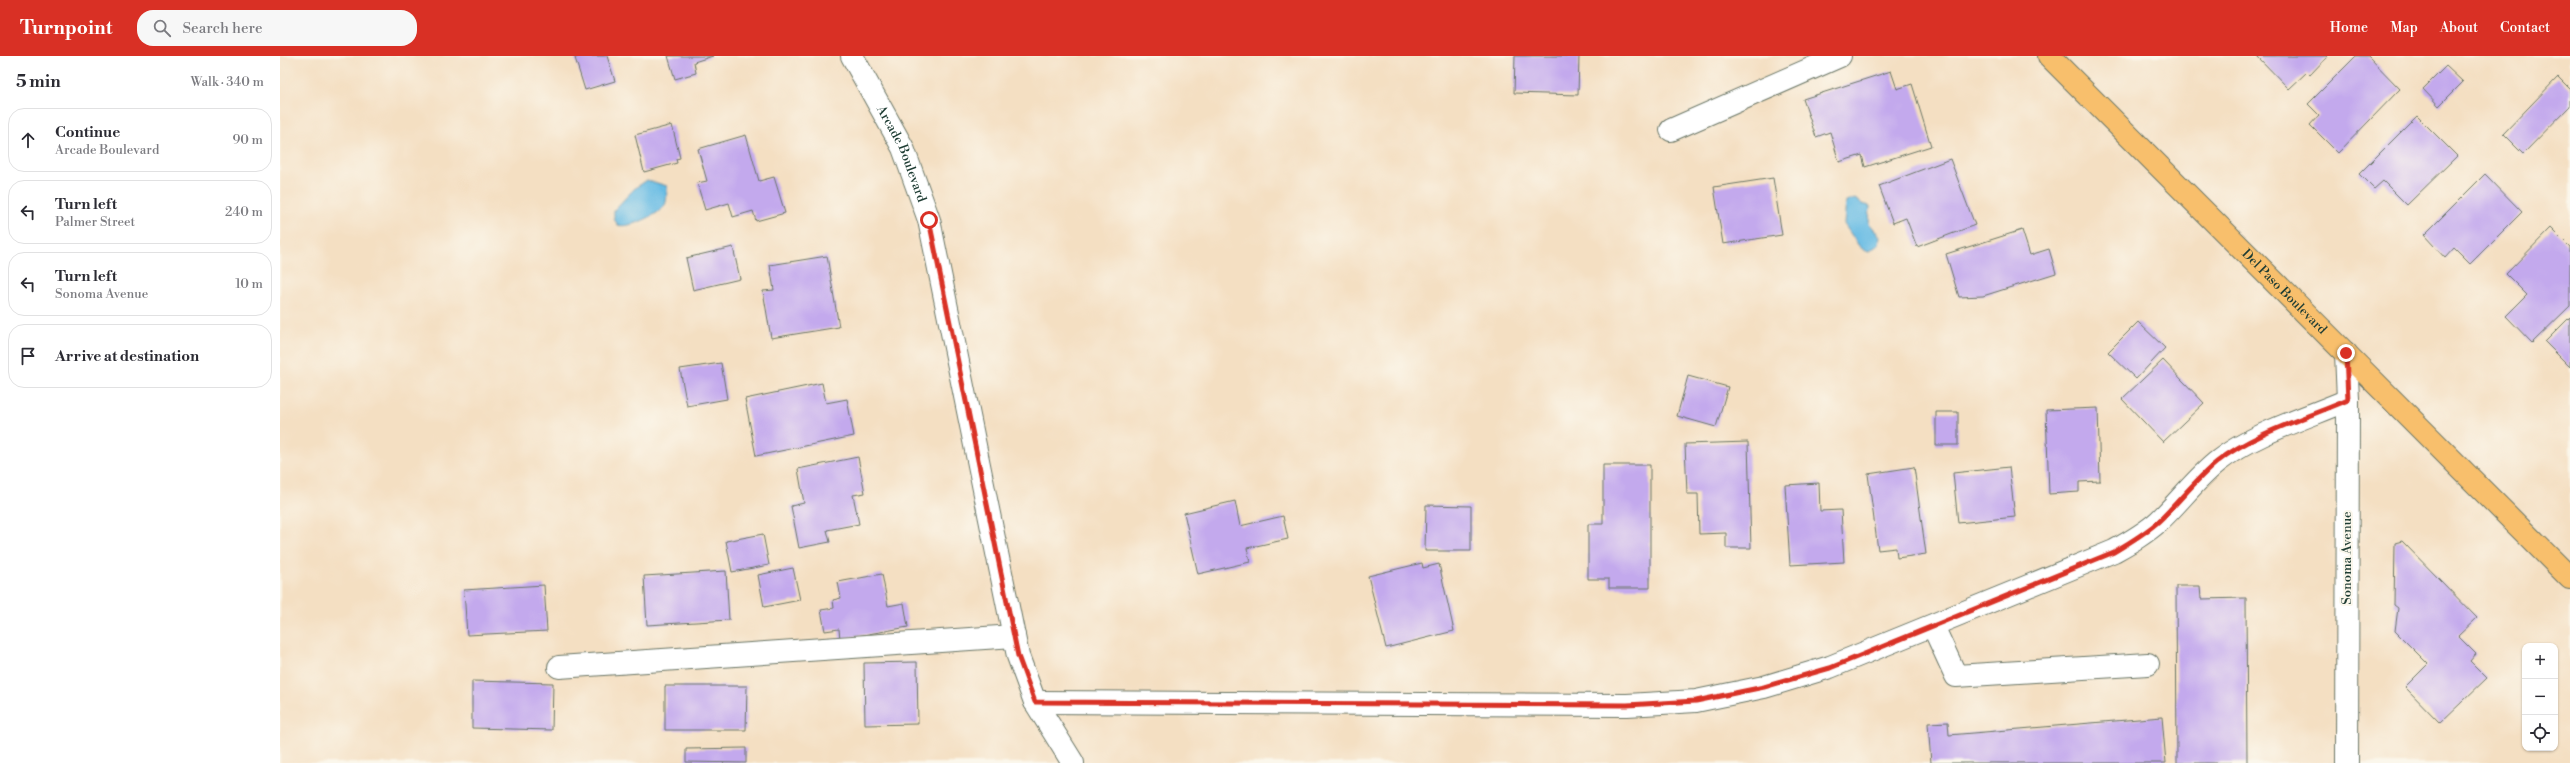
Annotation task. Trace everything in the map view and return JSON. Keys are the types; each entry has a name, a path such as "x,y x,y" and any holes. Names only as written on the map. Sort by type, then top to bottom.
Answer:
{"main road":[{"name":"Del Paso Boulevard","path":"2049,56 2570,578"}],"street":[{"name":"Arcade Boulevard","path":"852,56 903,148 929,220 1018,656 1035,702 1073,763"},
{"path":"1671,130 1840,56"},
{"name":"Sonoma Avenue","path":"2346,353 2348,400 2346,763"},
{"path":"1035,702 1627,705 1696,701 1764,687 1830,668 2114,552 2138,538 2159,521 2195,481 2217,462 2241,445 2348,400"},
{"path":"1933,626 1956,676 2148,664"},
{"path":"559,668 1014,636"}],"water":[{"path":"647,180 667,186 667,199 665,205 662,209 644,220 629,225 618,225 614,219 614,210 634,189"},
{"path":"1855,199 1862,204 1870,206 1869,223 1880,236 1879,244 1870,251 1864,250 1859,246 1844,224 1846,202"}],"building":[{"path":"580,56 607,56 615,81 585,90 575,58"},
{"path":"668,56 713,56 694,62 696,73 675,79"},
{"path":"1515,56 1579,56 1578,95 1514,93"},
{"path":"2257,56 2328,56 2310,75 2307,72 2289,89"},
{"path":"2356,56 2368,56 2400,89 2338,153 2310,125 2319,115 2308,104"},
{"path":"2446,66 2463,82 2439,106 2423,89"},
{"path":"1891,71 1897,89 1912,84 1931,146 1865,167 1862,155 1839,162 1830,132 1816,137 1803,99"},
{"path":"2558,77 2570,89 2570,106 2523,154 2503,134"},
{"path":"2417,116 2457,156 2407,205 2383,181 2374,189 2359,174"},
{"path":"672,125 680,158 676,159 677,163 644,172 635,135"},
{"path":"746,135 759,181 774,177 785,213 756,221 753,211 733,217 729,203 705,210 697,183 707,181 698,149"},
{"path":"1950,159 1975,225 1917,247 1906,218 1893,223 1879,186"},
{"path":"2485,174 2522,212 2470,264 2454,248 2445,258 2424,235"},
{"path":"1773,178 1782,235 1723,244 1714,187"},
{"path":"2551,228 2570,247 2570,306 2532,343 2506,316 2527,295 2506,274"},
{"path":"2022,230 2030,255 2049,249 2056,273 1983,296 1959,297 1946,254"},
{"path":"733,247 740,279 693,290 686,258"},
{"path":"827,256 839,327 771,338 763,291 774,290 770,265"},
{"path":"2570,317 2570,367 2545,342"},
{"path":"2138,322 2165,348 2136,379 2108,352"},
{"path":"2163,360 2204,403 2163,442 2122,399"},
{"path":"721,363 727,399 687,406 680,369"},
{"path":"1688,376 1728,387 1716,427 1677,416"},
{"path":"822,383 826,403 847,399 854,436 756,456 745,399"},
{"path":"2098,408 2100,481 2079,482 2079,492 2049,494 2046,410"},
{"path":"1936,412 1958,412 1958,445 1936,445"},
{"path":"1748,442 1751,548 1726,548 1726,533 1699,534 1698,494 1687,494 1685,444"},
{"path":"858,457 865,493 853,495 859,524 827,530 830,542 799,548 791,506 804,503 798,469"},
{"path":"1603,465 1650,465 1650,588 1609,588 1609,579 1588,579 1588,524 1603,524"},
{"path":"1914,467 1926,554 1897,558 1896,548 1878,550 1868,474"},
{"path":"2009,467 2015,517 1958,523 1953,473"},
{"path":"1819,483 1820,511 1841,510 1844,562 1790,565 1785,485"},
{"path":"1235,501 1240,526 1283,516 1288,539 1247,548 1250,562 1198,574 1184,513"},
{"path":"1426,505 1471,506 1471,551 1425,551"},
{"path":"763,534 769,565 732,572 726,541"},
{"path":"2402,541 2477,618 2458,636 2476,654 2470,661 2487,678 2440,723 2405,687 2428,664 2395,631 2398,608 2394,605 2395,543"},
{"path":"1422,563 1423,568 1439,564 1454,631 1386,648 1368,576"},
{"path":"793,568 800,600 764,607 758,575"},
{"path":"726,571 729,620 647,625 644,576"},
{"path":"882,574 888,606 904,603 908,627 840,639 839,629 825,631 821,610 834,608 833,600 841,598 838,582"},
{"path":"544,585 547,631 467,635 464,590"},
{"path":"2176,586 2200,586 2201,599 2246,598 2247,763 2177,763"},
{"path":"917,662 918,724 865,725 864,663"},
{"path":"472,681 553,683 552,730 472,728"},
{"path":"665,686 747,686 746,730 665,730"},
{"path":"2162,717 2166,763 1931,763 1928,723 1948,722 1949,735"},
{"path":"746,748 746,763 686,762 686,749"}],"route":[{"path":"929,220 1018,656 1035,702 1627,705 1696,701 1764,687 1830,668 2114,552 2138,538 2159,521 2195,481 2217,462 2241,445 2348,400 2346,353"}]}
